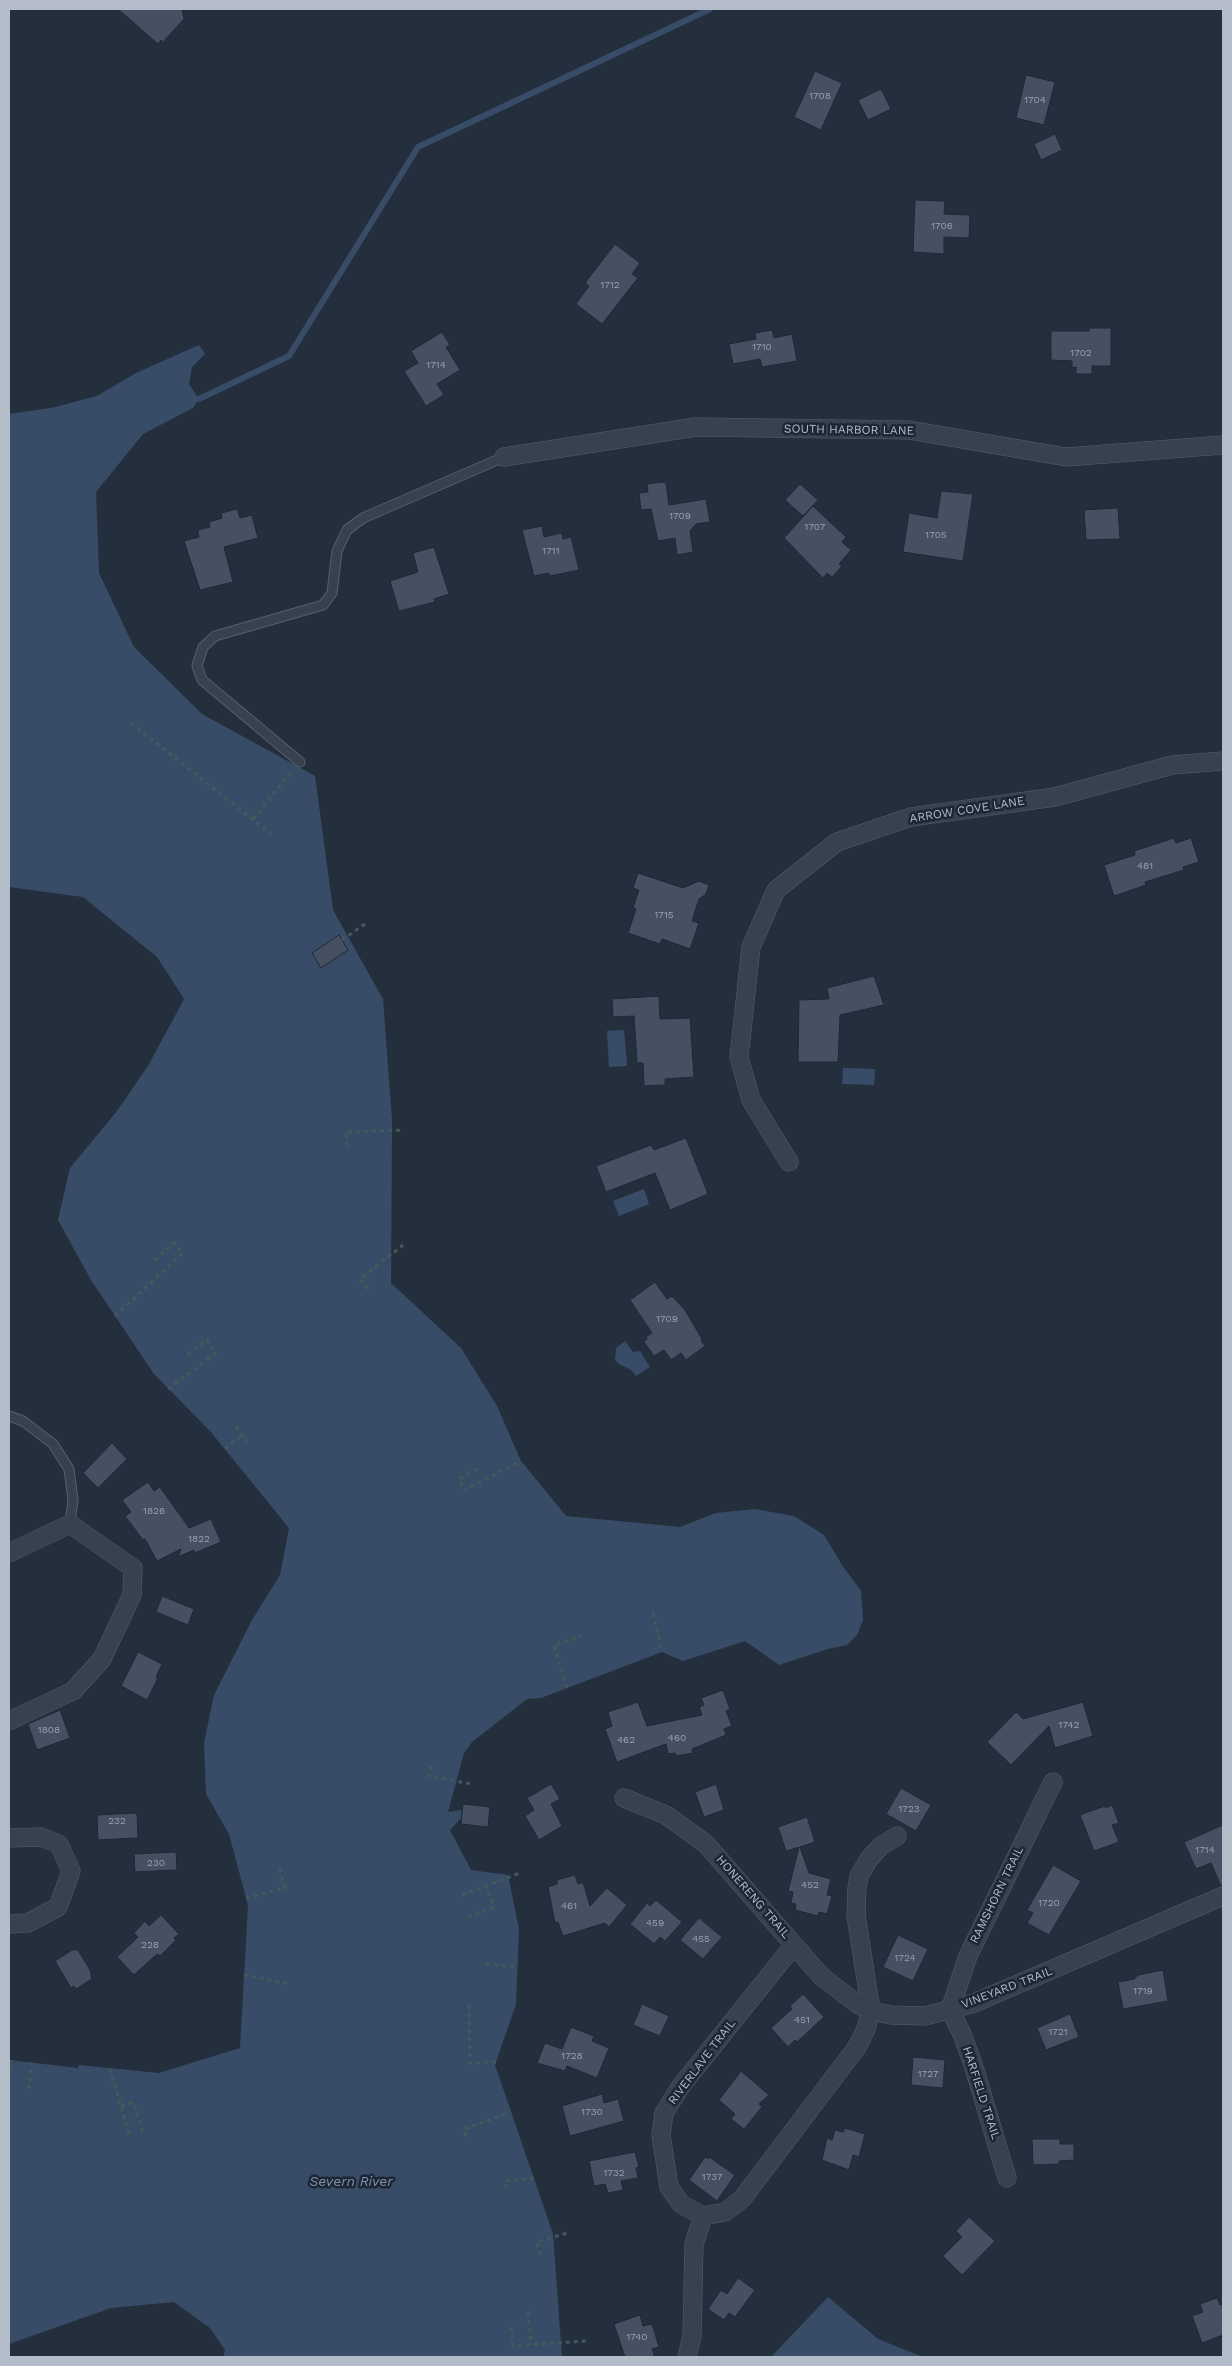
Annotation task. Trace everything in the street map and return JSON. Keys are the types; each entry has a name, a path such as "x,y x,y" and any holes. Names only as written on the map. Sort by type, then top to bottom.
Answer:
{"street":[{"name":"SOUTH HARBOR LANE","path":"504,457 696,427 909,430 1066,457 1223,445"},
{"name":"ARROW COVE LANE","path":"789,1162 751,1100 739,1057 751,947 776,890 837,842 911,817 1055,797 1172,765 1223,761"},
{"path":"9,1553 70,1524 133,1568 132,1595 102,1659 73,1691 9,1721"},
{"name":"RAMSHORN TRAIL","path":"950,2010 968,1956 1053,1782"},
{"name":"HONERENG TRAIL","path":"624,1798 666,1815 706,1844 810,1965 831,1985 856,2003 871,2010"},
{"path":"687,2357 692,2336 694,2244 703,2216 725,2212 742,2199 857,2047 866,2029 871,2010 856,1915 857,1888 859,1876 869,1858 881,1846 897,1836"},
{"path":"9,1838 41,1837 59,1844 71,1871 58,1907 28,1923 9,1924"},
{"name":"VINEYARD TRAIL","path":"871,2010 902,2016 925,2016 974,2003 1223,1896"},
{"name":"RIVERLAVE TRAIL","path":"703,2216 681,2204 669,2187 661,2135 664,2113 681,2086 794,1945"},
{"name":"HARFIELD TRAIL","path":"950,2010 962,2034 973,2064 1008,2178"}],"lane":[{"path":"300,762 202,680 197,666 202,647 215,636 323,605 332,593 337,551 347,530 363,518 504,457"},
{"path":"9,1416 24,1421 53,1444 69,1469 72,1500 70,1524"}],"path":[{"path":"131,723 271,834"},
{"path":"253,819 300,762"},
{"path":"342,940 366,924"},
{"path":"347,1146 346,1132 404,1130"},
{"path":"115,1316 183,1253 174,1243 153,1262"},
{"path":"368,1289 360,1279 403,1245"},
{"path":"168,1389 216,1353 207,1340 187,1355"},
{"path":"236,1427 248,1442"},
{"path":"225,1449 242,1435"},
{"path":"477,1469 459,1479 464,1490 521,1462"},
{"path":"653,1613 662,1652"},
{"path":"567,1688 554,1645 582,1636"},
{"path":"431,1766 429,1776 472,1784"},
{"path":"246,1898 285,1888 280,1867"},
{"path":"462,1895 520,1873"},
{"path":"468,1917 494,1907 486,1886"},
{"path":"486,1964 518,1967"},
{"path":"244,1974 289,1984"},
{"path":"469,2005 470,2063 497,2062"},
{"path":"9,2078 11,2060"},
{"path":"29,2089 32,2063"},
{"path":"110,2069 130,2137"},
{"path":"120,2106 133,2102 143,2134"},
{"path":"466,2136 464,2130 512,2112"},
{"path":"506,2188 505,2181 534,2178"},
{"path":"540,2255 537,2242 567,2233"},
{"path":"528,2312 531,2345"},
{"path":"511,2327 513,2346 586,2341"}],"water":[{"name":"Severn River","path":"199,345 205,354 192,367 189,384 199,399 193,408 143,434 96,492 99,573 134,647 202,714 315,776 333,910 383,999 392,1121 391,1283 461,1348 497,1406 521,1461 566,1516 680,1527 716,1513 755,1509 794,1516 824,1535 842,1565 861,1591 863,1620 857,1635 847,1645 828,1649 779,1665 745,1641 683,1661 662,1652 541,1698 527,1699 472,1742 464,1753 448,1812 462,1810 461,1818 450,1830 471,1870 508,1875 519,1929 516,2004 495,2065 553,2234 562,2357 223,2357 225,2350 210,2328 174,2302 111,2308 9,2344 9,2060 78,2068 79,2065 159,2073 240,2048 248,1905 229,1834 206,1794 204,1743 214,1695 252,1620 280,1575 289,1528 210,1431 154,1374 91,1280 58,1220 70,1168 117,1111 148,1066 184,999 157,957 83,897 9,887 9,414 51,408 97,396 136,373"},
{"path":"624,1030 627,1066 609,1067 607,1031"},
{"path":"843,1068 875,1069 874,1085 842,1084"},
{"path":"644,1189 649,1204 619,1216 613,1201"},
{"path":"625,1341 633,1352 640,1351 650,1367 636,1376 631,1370 615,1360 616,1348"},
{"path":"828,2297 878,2339 923,2357 771,2357"}],"building":[{"path":"118,9 182,9 184,19 163,42 161,40 158,44"},
{"path":"815,71 842,83 821,130 794,117"},
{"path":"1026,75 1055,82 1044,125 1016,118"},
{"path":"881,89 891,109 868,120 858,100"},
{"path":"1055,134 1062,150 1041,160 1034,144"},
{"path":"915,200 945,201 944,214 970,215 969,238 944,237 944,254 913,252"},
{"path":"615,244 640,263 632,274 638,278 602,324 576,304 589,286 585,283"},
{"path":"1089,328 1111,328 1111,366 1092,366 1092,374 1076,374 1076,367 1072,368 1072,361 1051,360 1051,331 1089,331"},
{"path":"772,330 774,338 792,334 797,361 762,367 760,359 733,364 729,344 756,339 755,333"},
{"path":"442,332 450,345 446,347 460,370 437,384 444,395 426,406 404,371 418,363 411,351"},
{"path":"666,483 669,505 706,499 710,522 696,524 690,531 693,552 677,555 675,538 658,541 651,509 641,510 639,493 648,492 647,484"},
{"path":"800,484 818,500 803,516 785,500"},
{"path":"941,491 973,494 963,561 903,552 909,513 937,518"},
{"path":"813,506 846,537 842,542 851,550 839,564 842,566 832,577 827,573 823,578 784,538"},
{"path":"1118,508 1120,539 1086,540 1084,510"},
{"path":"237,509 240,518 252,515 258,538 224,547 233,582 200,590 184,541 199,537 198,530 210,527 209,522 222,518 221,513"},
{"path":"542,526 544,537 562,533 563,539 571,537 579,570 550,576 549,573 534,576 522,530"},
{"path":"434,547 449,594 434,599 435,602 399,611 390,581 418,572 413,553"},
{"path":"1174,838 1176,843 1191,838 1199,862 1183,867 1184,870 1145,882 1146,885 1114,896 1104,865 1135,855 1134,851"},
{"path":"638,873 683,888 699,881 709,885 706,894 699,899 692,921 699,923 690,949 662,939 660,944 628,933 636,909 633,908 639,890 633,888"},
{"path":"339,935 348,950 321,968 312,953"},
{"path":"874,976 884,1005 840,1015 838,1062 798,1062 799,1000 829,999 827,988"},
{"path":"659,996 660,1019 690,1018 694,1077 665,1079 665,1085 644,1086 643,1063 637,1063 634,1016 613,1017 612,999"},
{"path":"686,1138 708,1194 670,1210 655,1173 606,1192 596,1166 651,1145 654,1150"},
{"path":"655,1282 667,1299 672,1296 685,1310 705,1346 686,1360 681,1353 671,1360 664,1350 654,1356 644,1342 647,1339 646,1337 652,1333 630,1300"},
{"path":"112,1443 127,1459 98,1488 83,1473"},
{"path":"148,1482 154,1491 160,1487 189,1528 211,1519 221,1542 195,1553 194,1550 178,1557 181,1549 157,1561 145,1539 143,1540 125,1516 131,1512 122,1500"},
{"path":"162,1596 194,1609 188,1625 156,1612"},
{"path":"138,1652 162,1664 156,1677 158,1678 147,1700 121,1686"},
{"path":"723,1690 730,1709 726,1711 732,1726 724,1729 726,1735 692,1749 693,1753 676,1756 675,1753 668,1754 666,1744 617,1762 605,1729 612,1726 608,1712 638,1702 647,1726 702,1715 699,1707 704,1705 701,1698"},
{"path":"1083,1702 1093,1736 1055,1748 1049,1726 1011,1765 987,1742 1016,1712 1023,1719"},
{"path":"60,1710 70,1738 37,1750 28,1724"},
{"path":"551,1784 560,1799 551,1804 562,1826 539,1840 525,1816 534,1810 527,1798"},
{"path":"716,1784 724,1810 704,1817 695,1792"},
{"path":"901,1788 931,1805 916,1831 886,1814"},
{"path":"463,1804 490,1807 488,1827 461,1824"},
{"path":"1112,1805 1119,1823 1112,1825 1119,1842 1094,1851 1080,1815"},
{"path":"137,1813 138,1838 98,1840 97,1815"},
{"path":"807,1817 815,1842 800,1847 809,1873 831,1879 827,1895 832,1896 827,1914 819,1912 818,1916 795,1910 796,1904 791,1903 793,1892 788,1891 799,1847 786,1851 778,1827"},
{"path":"1223,1825 1223,1886 1221,1886 1211,1863 1196,1869 1184,1842"},
{"path":"176,1852 177,1870 135,1872 134,1854"},
{"path":"1053,1865 1081,1881 1049,1935 1027,1923 1033,1913 1027,1910"},
{"path":"575,1875 578,1884 583,1882 590,1906 607,1888 627,1905 609,1927 605,1923 563,1936 558,1922 555,1923 548,1887 557,1884 557,1880"},
{"path":"656,1900 682,1922 665,1941 660,1937 654,1944 630,1924 647,1903 650,1906"},
{"path":"161,1915 179,1934 174,1938 176,1940 160,1956 157,1954 134,1975 117,1957 138,1937 134,1933 145,1921 149,1926"},
{"path":"699,1918 722,1937 703,1959 680,1940"},
{"path":"898,1935 928,1949 913,1981 883,1967"},
{"path":"72,1950 78,1950 90,1970 92,1979 76,1989 74,1986 71,1988 55,1961"},
{"path":"1163,1970 1168,2001 1123,2009 1118,1982"},
{"path":"803,1994 824,2017 797,2042 795,2040 788,2047 771,2028 792,2009 790,2006"},
{"path":"642,2004 669,2016 660,2036 633,2025"},
{"path":"1070,2014 1079,2037 1046,2050 1037,2028"},
{"path":"571,2027 594,2036 592,2041 609,2048 597,2078 567,2066 565,2071 537,2063 545,2043 562,2049"},
{"path":"913,2057 945,2060 943,2088 911,2085"},
{"path":"741,2071 769,2095 759,2104 762,2107 744,2129 731,2119 735,2114 719,2100"},
{"path":"602,2094 604,2103 618,2099 624,2121 570,2136 562,2106"},
{"path":"845,2128 865,2134 859,2157 853,2155 849,2170 822,2160 827,2138 832,2140 835,2130 843,2132"},
{"path":"1032,2139 1060,2139 1060,2144 1074,2144 1074,2160 1059,2161 1059,2164 1033,2165"},
{"path":"635,2152 639,2167 636,2168 638,2178 621,2181 623,2190 608,2193 605,2184 594,2186 589,2161"},
{"path":"705,2157 708,2159 709,2157 735,2175 717,2201 689,2180"},
{"path":"969,2217 995,2241 962,2275 943,2256 962,2237 956,2231"},
{"path":"738,2278 755,2290 735,2317 729,2313 724,2320 708,2309 721,2290 727,2294"},
{"path":"1217,2298 1220,2305 1223,2304 1223,2335 1202,2343 1192,2316 1203,2312 1200,2304"},
{"path":"640,2315 643,2326 652,2324 659,2347 652,2349 655,2357 625,2357 614,2324"}],"waterway":[{"path":"199,399 289,356 418,147 710,9"}]}
